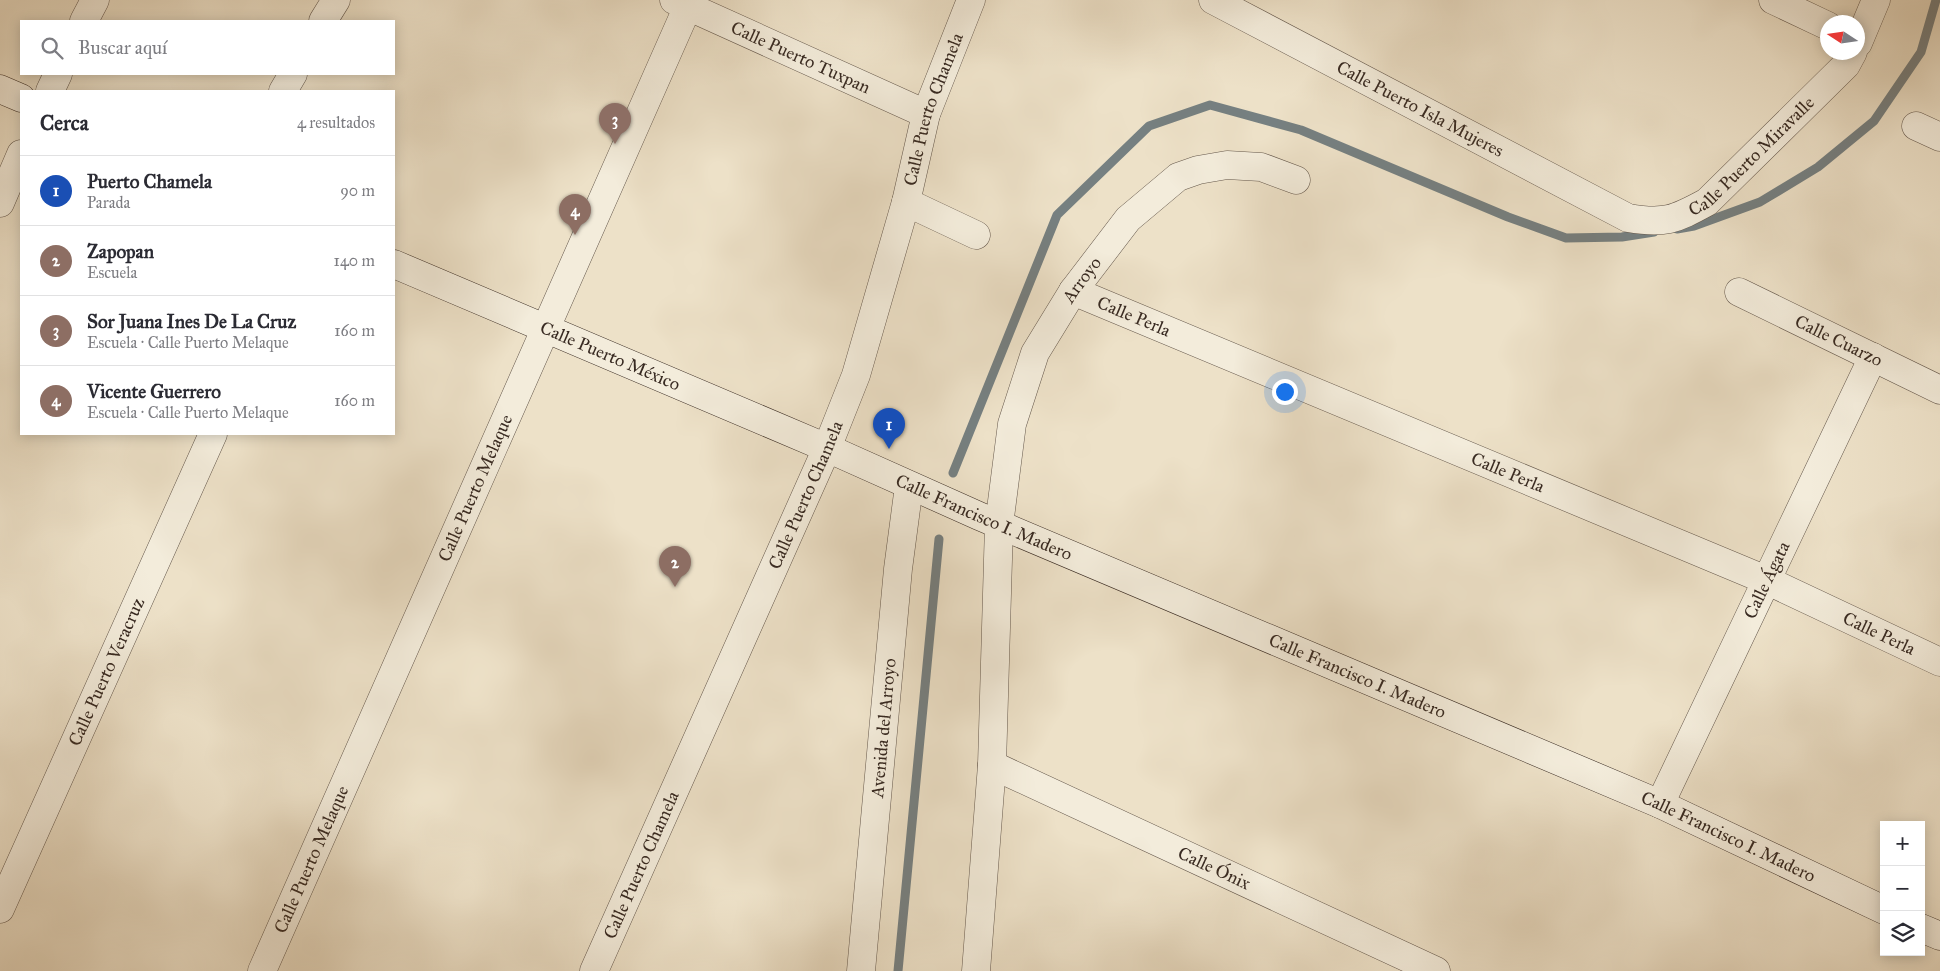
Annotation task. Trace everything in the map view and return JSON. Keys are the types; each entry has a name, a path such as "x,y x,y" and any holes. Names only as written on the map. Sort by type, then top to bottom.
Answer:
{"street":[{"path":"85,20 95,0"},
{"path":"324,20 336,0"},
{"name":"Calle Puerto Chamela","path":"594,971 827,448 856,375 906,202 926,114 971,0"},
{"name":"Calle Puerto Isla Mujeres","path":"1213,0 1628,218"},
{"path":"1773,0 1820,22"},
{"name":"Calle Puerto Miravalle","path":"1865,25 1876,0"},
{"name":"Calle Puerto Tuxpan","path":"681,3 926,114"},
{"name":"Calle Puerto Melaque","path":"262,971 546,330 681,3"},
{"name":"Calle Puerto Miravalle","path":"1628,218 1655,222 1682,216 1706,202 1846,65 1849,60"},
{"path":"50,90 58,75"},
{"path":"284,90 292,75"},
{"path":"0,89 20,98"},
{"path":"0,203 20,156"},
{"name":"Arroyo","path":"999,524 1012,424 1036,353 1073,291 1128,219 1178,177 1198,170 1227,165 1261,167 1296,180"},
{"path":"906,202 976,235"},
{"name":"Calle Puerto México","path":"395,264 827,448"},
{"name":"Calle Perla","path":"1073,291 1766,580 1940,662"},
{"name":"Calle Cuarzo","path":"1739,292 1940,390"},
{"name":"Calle Ágata","path":"1660,804 1873,356"},
{"name":"Calle Puerto Veracruz","path":"0,909 213,435"},
{"name":"Calle Francisco I. Madero","path":"827,448 910,486 1660,804 1880,908"},
{"name":"Avenida del Arroyo","path":"861,971 898,569 910,486"},
{"path":"976,971 992,765 999,524"},
{"name":"Calle Ónix","path":"992,765 1436,971"},
{"path":"1925,930 1940,936"}],"waterway":[{"path":"1677,229 1694,226 1760,202 1818,167 1874,121 1921,52 1936,0"},
{"path":"953,473 1057,215 1149,126 1210,105 1301,130 1508,217 1566,238 1622,237 1654,232"},
{"path":"898,971 939,539"}],"place":[{"name":"Sor Juana Ines De La Cruz","path":"615,144"},
{"name":"Vicente Guerrero","path":"575,235"},
{"name":"Puerto Chamela","path":"889,449"},
{"name":"Zapopan","path":"675,587"}]}
